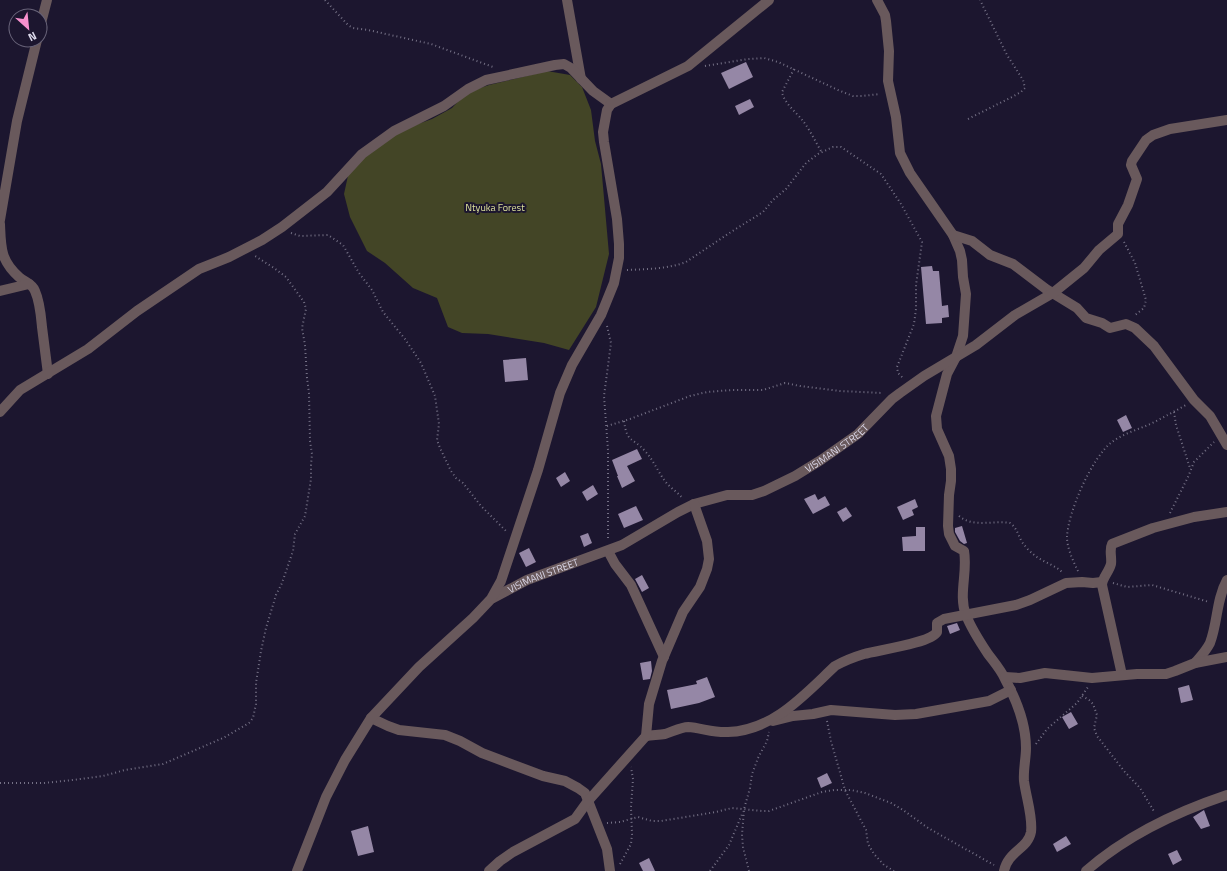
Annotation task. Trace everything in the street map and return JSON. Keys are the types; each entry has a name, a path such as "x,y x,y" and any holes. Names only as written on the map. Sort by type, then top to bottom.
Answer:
{"street":[{"path":"567,0 581,79"},
{"path":"296,871 326,797 345,760 371,718 419,667 473,618 491,599 501,581 538,470 560,393 575,359 601,315 614,283 619,258 617,220 603,132 607,110 610,104 688,66 769,0"},
{"path":"877,0 885,15 887,26 889,51 888,81 896,117 898,148 901,157 916,184 953,235 960,251 966,294 962,336 956,357 947,374 936,416 938,429 949,456 951,469 948,526 949,534 954,546 964,552 965,558 966,566 963,599 965,614 987,653 1005,677 1024,727 1026,746 1024,781 1031,834 1027,842 1010,857 1006,863 1004,871"},
{"path":"0,220 17,122 34,48"},
{"path":"0,412 20,390 88,349 137,312 199,270 262,240 282,228 327,192 362,154 394,131 444,106 468,89 486,80 564,64 571,68 593,91 610,104"},
{"name":"VISIMANI STREET","path":"491,599 526,580 608,551 640,535 678,512 692,506 727,495 752,494 775,487 820,460 858,434 887,403 912,384 976,345 1015,315 1052,293 1084,268 1099,250 1115,237 1118,232 1118,224 1125,210 1136,179 1132,161 1146,140 1152,135 1170,129 1227,120"},
{"path":"0,224 1,249 8,266 19,278 35,290 41,312 48,374"},
{"path":"953,235 972,241 990,255 1013,264 1052,293 1077,308 1086,318 1102,323 1109,328 1126,324 1135,328 1154,346 1194,400 1210,416 1227,445"},
{"path":"0,290 29,284"},
{"path":"489,871 513,852 572,822 588,801 646,736 651,692 683,612 700,587 709,559 707,541 692,506"},
{"path":"1122,675 1116,644 1106,610 1102,582 1110,566 1112,544 1165,525 1194,517 1227,512"},
{"path":"608,551 615,564 631,585 664,657"},
{"path":"1195,663 1206,651 1210,641 1220,594 1227,580"},
{"path":"769,722 800,698 835,666 844,661 864,654 916,643 932,637 937,633 937,625 940,621 949,617 1016,604 1048,592 1061,585 1077,582 1102,582"},
{"path":"1005,677 1020,678 1051,673 1100,678 1122,675 1166,674 1195,663 1227,657"},
{"path":"646,736 664,734 687,727 712,732 729,732 794,716 813,714 825,710 895,716 916,714 989,701 1011,690"},
{"path":"371,718 399,730 445,735 482,753 543,776 565,781 578,788 585,793 607,849 610,871"},
{"path":"1086,871 1123,843 1160,822 1194,806 1227,795"}],"path":[{"path":"325,0 348,25 353,28 431,44 496,68"},
{"path":"968,119 1014,96 1025,88 1023,80 1007,56 980,0"},
{"path":"688,66 701,66 764,58 778,62 853,96 890,92"},
{"path":"794,69 782,92 786,101 802,120 821,152"},
{"path":"616,271 661,268 686,262 725,235 764,212 773,200 786,189 806,163 821,152 833,147 841,147 881,174 921,238 922,242 916,285 916,309 914,324 897,368 898,373 903,379 912,384"},
{"path":"282,228 288,232 300,236 328,235 341,242 359,273 372,290 383,312 405,339 421,363 435,396 439,424 437,440 451,471 456,478 464,483 481,506 514,541"},
{"path":"1118,232 1135,262 1146,300 1144,308 1126,324"},
{"path":"0,783 44,783 73,780 103,776 125,770 163,764 223,738 248,723 253,718 256,704 256,682 260,652 276,595 293,552 295,534 305,516 311,479 312,454 310,441 309,393 302,328 306,309 304,302 286,277 260,258 240,251"},
{"path":"601,315 609,332 611,344 604,396 608,450 608,551"},
{"path":"607,426 698,393 732,390 763,390 786,383 840,391 900,393"},
{"path":"1077,582 1067,538 1072,514 1079,494 1101,453 1106,447 1122,436 1174,412 1194,400"},
{"path":"1174,412 1176,425 1190,469"},
{"path":"624,421 629,439 645,450 666,481 692,506"},
{"path":"1165,525 1194,462 1221,436"},
{"path":"949,504 960,518 965,521 1010,523 1033,554 1058,568 1077,582"},
{"path":"1102,582 1109,582 1127,587 1152,585 1218,604"},
{"path":"1026,756 1047,729 1077,703 1090,686 1100,678"},
{"path":"1082,696 1093,704 1097,716 1094,728 1097,736 1124,771 1140,788 1160,822"},
{"path":"825,710 831,742 845,790 866,830 868,844 874,854 884,865 894,871"},
{"path":"710,871 729,845 744,809 752,774 768,737 769,722"},
{"path":"610,871 619,865 631,844 633,779 630,754"},
{"path":"596,822 613,823 638,817 652,821 661,821 732,808 769,811 822,792 845,790 865,793 892,803 928,828 1004,871"},
{"path":"744,809 742,834 743,847 749,871"}],"green space":[{"name":"Ntyuka Forest","path":"547,71 570,75 582,87 591,110 595,141 601,164 609,254 596,307 569,350 544,343 488,334 462,333 448,327 437,298 413,288 385,263 367,251 350,217 344,194 349,171 364,155 404,129 432,119 452,108 466,93 489,85"}],"building":[{"path":"746,62 753,77 729,89 721,73"},
{"path":"750,99 754,107 739,115 735,106"},
{"path":"932,266 933,271 939,271 942,306 948,305 949,317 942,318 942,323 926,324 921,267"},
{"path":"526,358 528,380 505,382 503,360"},
{"path":"1126,415 1132,428 1123,432 1117,420"},
{"path":"637,449 642,459 627,466 635,481 622,488 612,460"},
{"path":"565,472 570,481 561,487 556,478"},
{"path":"593,485 598,494 587,501 582,492"},
{"path":"815,494 818,500 825,496 830,505 813,514 804,499"},
{"path":"915,499 918,507 912,510 914,515 903,520 897,507"},
{"path":"636,506 643,520 624,528 618,514"},
{"path":"846,507 852,516 843,522 837,512"},
{"path":"962,526 967,543 964,544 960,541 955,532 955,528"},
{"path":"916,527 925,527 925,551 903,551 902,537 916,536"},
{"path":"588,533 592,543 584,547 580,536"},
{"path":"529,548 536,562 526,567 519,553"},
{"path":"642,575 649,588 642,592 635,579"},
{"path":"957,623 960,630 950,634 947,626"},
{"path":"651,661 652,671 650,679 643,680 640,663"},
{"path":"707,677 715,697 699,703 671,709 667,690 697,684 696,681"},
{"path":"1189,685 1193,700 1181,703 1178,688"},
{"path":"1071,712 1078,724 1069,729 1062,717"},
{"path":"827,773 832,783 821,788 817,778"},
{"path":"1204,810 1210,826 1201,829 1193,817"},
{"path":"368,826 374,852 358,856 351,831"},
{"path":"1066,836 1071,844 1057,852 1053,844"},
{"path":"1177,850 1182,860 1173,865 1168,854"},
{"path":"649,858 655,871 643,871 639,863"}]}
